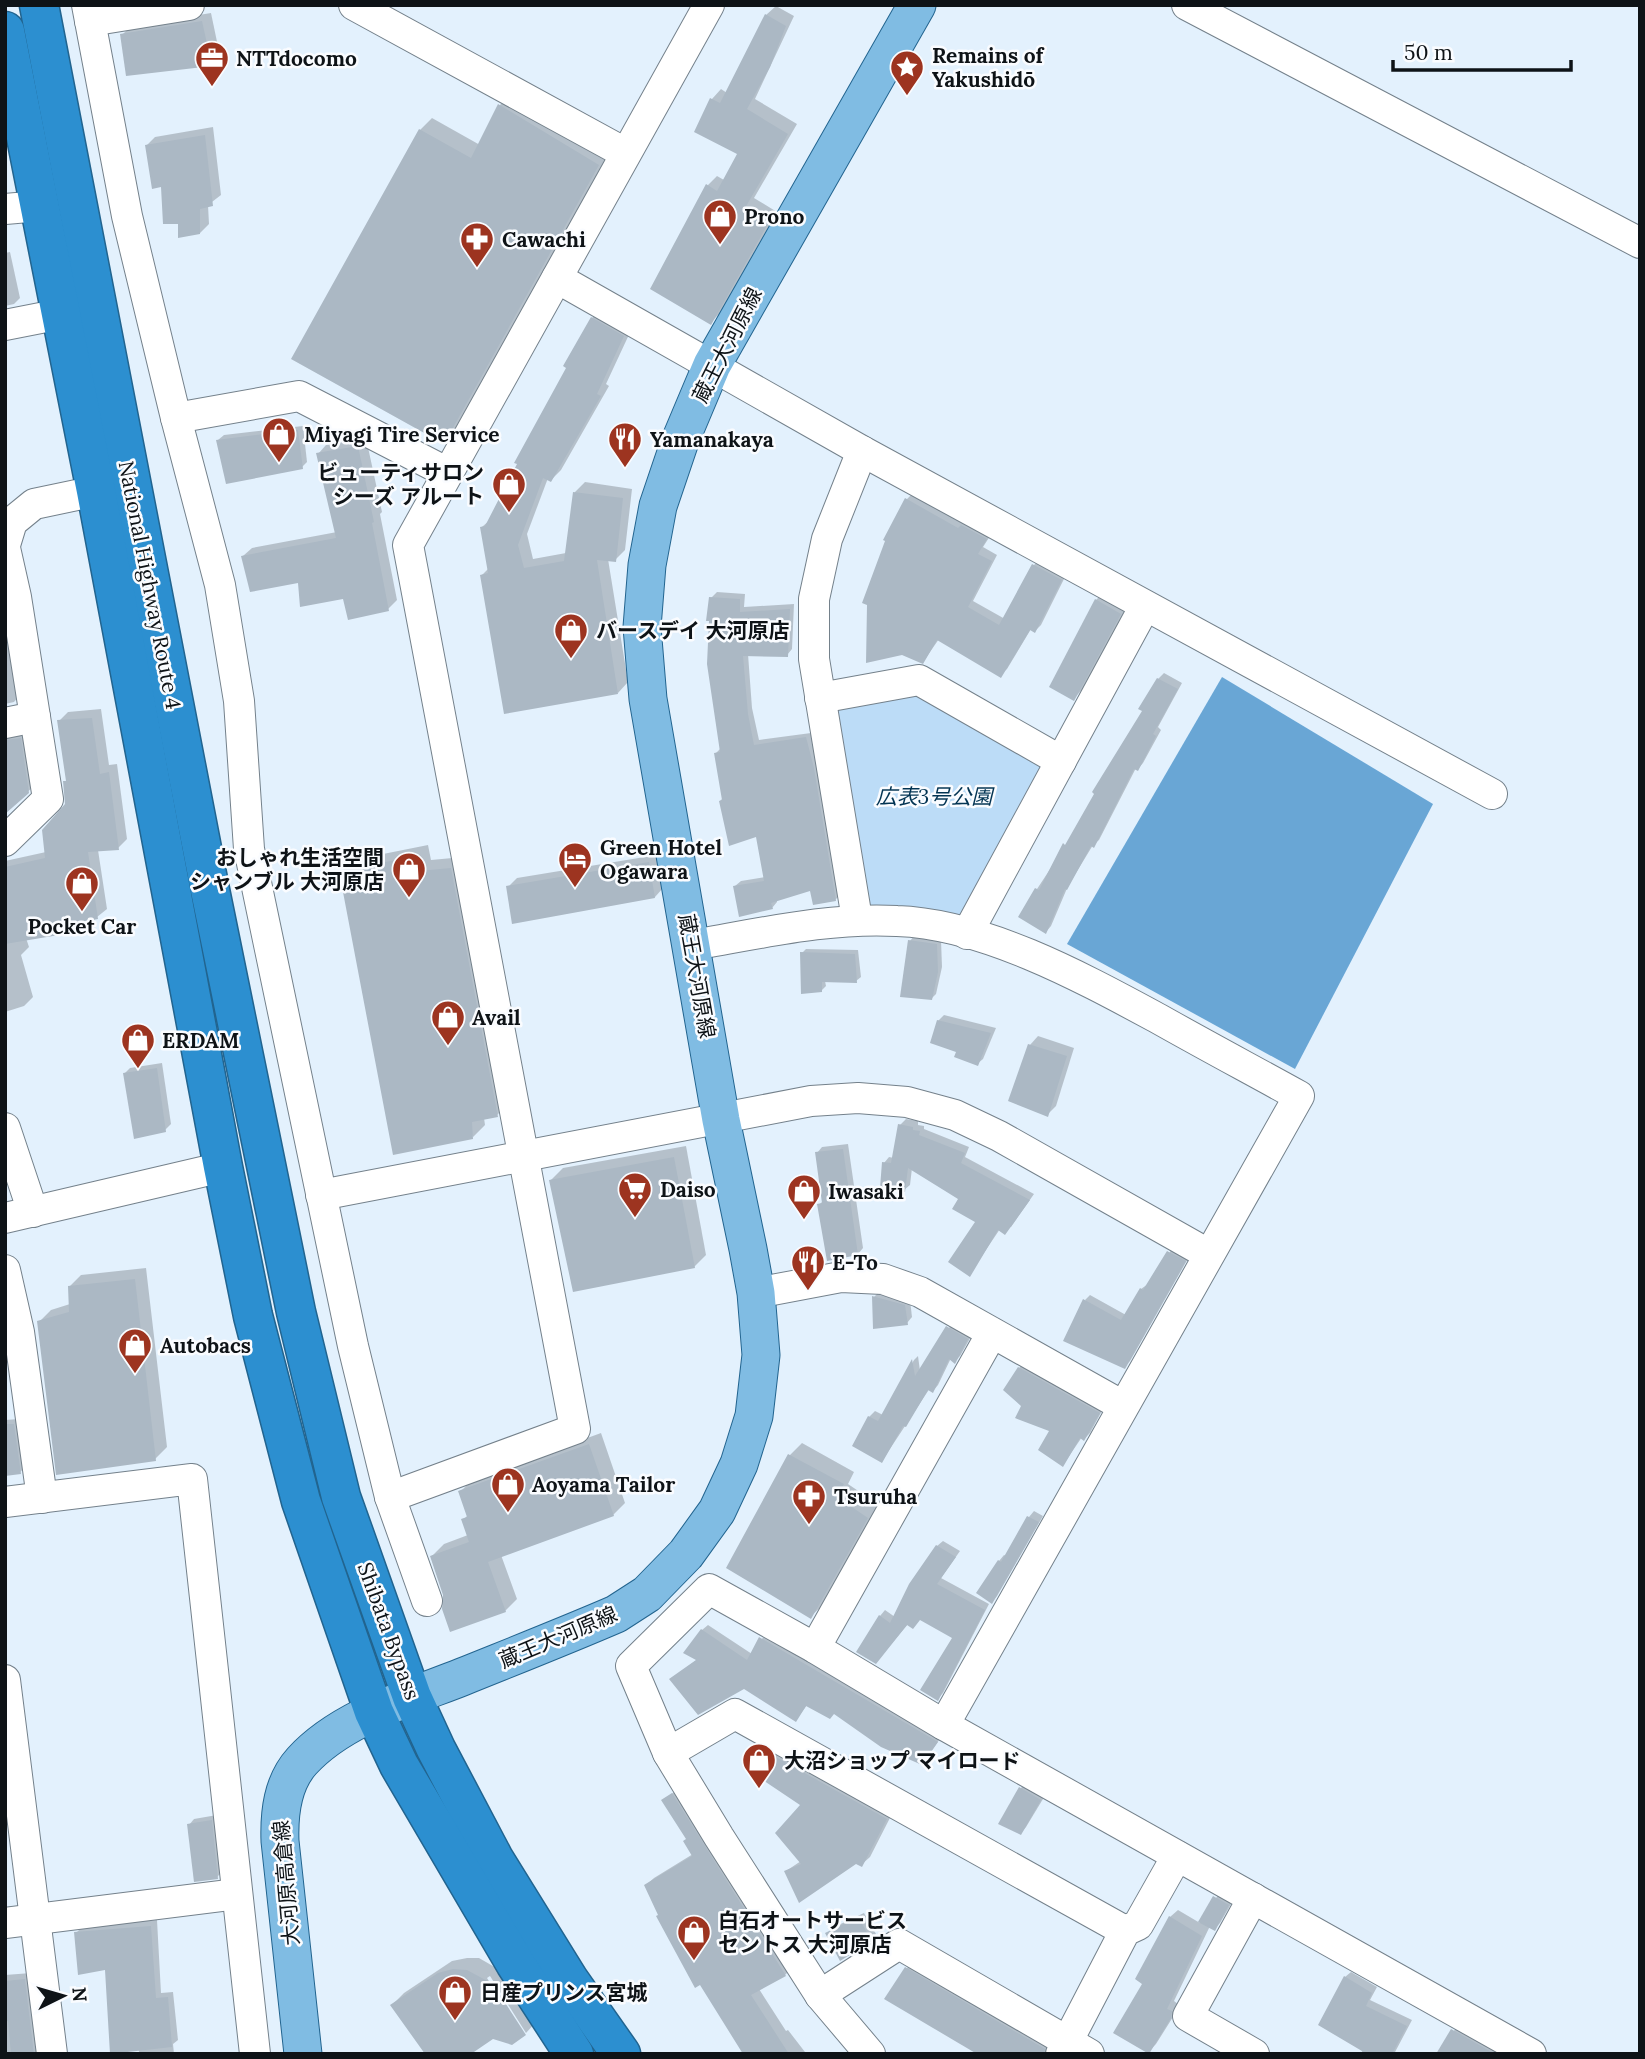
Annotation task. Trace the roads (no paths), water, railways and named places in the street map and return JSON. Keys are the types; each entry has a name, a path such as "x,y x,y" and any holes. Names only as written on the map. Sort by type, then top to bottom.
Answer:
{"highway":[{"name":"National Highway Route 4","path":"39,5 265,1164"},
{"name":"National Highway Route 4","path":"5,31 23,208 61,314 223,1167"},
{"name":"Shibata Bypass","path":"265,1164 296,1312 341,1497 412,1696 436,1749 494,1859 569,1980 621,2054"},
{"name":"Shibata Bypass","path":"223,1167 253,1316 301,1501 374,1712 403,1772 515,1963 574,2054"}],"main road":[{"name":"蔵王大河原線","path":"412,1696 616,1614 647,1594 686,1554 717,1511 739,1464 754,1416 761,1355 756,1293 721,1120 648,699 642,627 647,565 658,506 680,441 712,365 917,5"},
{"name":"大河原高倉線","path":"303,2054 279,1812 287,1787 300,1763 324,1741 374,1712 412,1696"}],"street":[{"path":"190,5 89,13 127,216 220,585 239,702 250,849 353,1346 390,1497 427,1601"},
{"path":"354,5 625,153"},
{"path":"390,1497 575,1429 408,545 709,5"},
{"path":"1187,5 1640,243"},
{"path":"557,278 862,451 1492,794"},
{"path":"5,325 61,314"},
{"path":"176,418 299,396 448,473"},
{"path":"857,919 814,659 814,599 827,539 862,451"},
{"path":"5,841 48,799 35,717 10,600 5,547 12,522 34,503 96,491"},
{"path":"967,934 1144,606"},
{"path":"820,698 919,680 1060,761"},
{"path":"5,723 35,717"},
{"path":"692,945 857,919 901,921 967,934 1022,952 1078,975 1299,1096 944,1725"},
{"path":"321,1195 811,1101 858,1098 907,1102 955,1115 999,1136 1208,1254"},
{"path":"5,1128 19,1215 223,1167"},
{"path":"5,1270 9,1302 19,1332 41,1498"},
{"path":"756,1293 841,1277 883,1279 920,1292 1123,1406"},
{"path":"815,1648 992,1333"},
{"path":"5,1502 191,1479 255,2054"},
{"path":"870,2054 820,1996 668,1752 631,1666 709,1589 944,1725 1531,2054"},
{"path":"5,1680 7,1714 52,2054"},
{"path":"668,1752 735,1714 1125,1931"},
{"path":"820,1996 899,1944 1073,2050 1125,1931 1138,1925 1177,1856"},
{"path":"5,1923 237,1894"},
{"path":"1253,1898 1188,2016 1254,2054"}],"water":[{"path":"1222,677 1433,804 1295,1069 1067,944"}],"place":[{"name":"NTTdocomo","path":"212,88"},
{"name":"Remains of Yakushidō","path":"907,97"},
{"name":"Prono","path":"720,246"},
{"name":"Cawachi","path":"477,269"},
{"name":"Miyagi Tire Service","path":"279,464"},
{"name":"Yamanakaya","path":"625,469"},
{"name":"ビューティサロン シーズ アルート","path":"509,514"},
{"name":"バースデイ 大河原店","path":"571,660"},
{"name":"Green Hotel Ogawara","path":"575,889"},
{"name":"おしゃれ生活空間 シャンブル 大河原店","path":"409,899"},
{"name":"Pocket Car","path":"82,913"},
{"name":"Avail","path":"448,1047"},
{"name":"ERDAM","path":"138,1070"},
{"name":"Daiso","path":"635,1219"},
{"name":"Iwasaki","path":"804,1221"},
{"name":"E-To","path":"808,1292"},
{"name":"Autobacs","path":"135,1375"},
{"name":"Aoyama Tailor","path":"508,1514"},
{"name":"Tsuruha","path":"809,1526"},
{"name":"大沼ショップ マイロード","path":"759,1790"},
{"name":"白石オートサービス セントス 大河原店","path":"694,1962"},
{"name":"日産プリンス宮城","path":"455,2022"}],"park label":[{"name":"広表3号公園","path":"934,796"}]}
